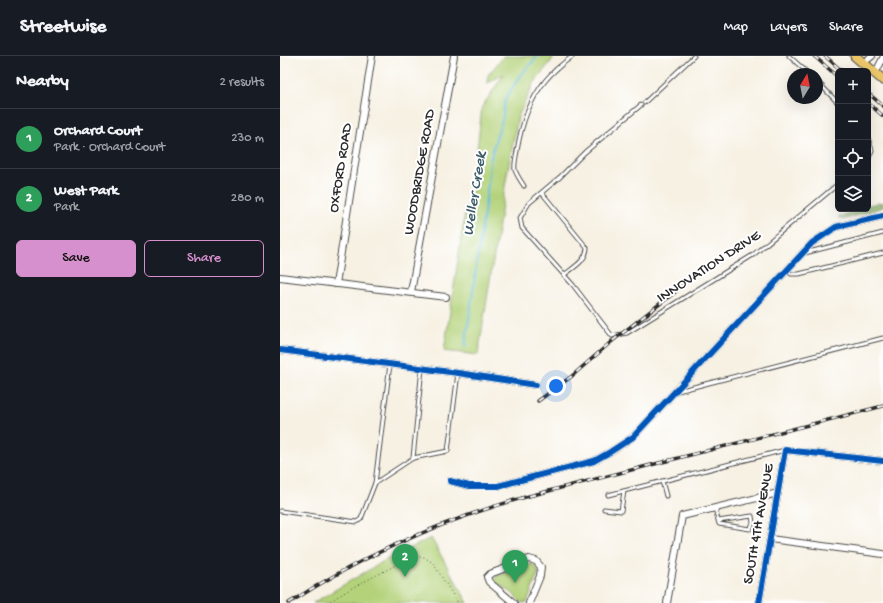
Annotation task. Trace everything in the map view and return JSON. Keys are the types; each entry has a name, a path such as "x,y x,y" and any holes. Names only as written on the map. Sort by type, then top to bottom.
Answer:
{"main road":[{"path":"855,56 883,80"}],"street":[{"name":"OXFORD ROAD","path":"336,284 372,56"},
{"name":"WOODBRIDGE ROAD","path":"411,292 454,56"},
{"path":"863,63 872,56"},
{"path":"875,74 883,58"},
{"path":"450,481 468,486 498,486 594,461 610,452 633,437 812,243 836,227 883,216"},
{"path":"280,277 446,297"},
{"path":"280,350 422,368 536,385"},
{"path":"785,450 883,462"},
{"name":"SOUTH 4TH AVENUE","path":"759,603 785,450"},
{"path":"667,603 682,516 778,493"},
{"path":"770,539 883,554"},
{"path":"514,603 489,582 487,577 490,574 529,559 536,561 541,567 540,576 530,603"}],"lane":[{"path":"524,186 515,169 518,141 526,112 535,95 546,80 561,65 573,56"},
{"path":"542,192 587,248 587,254 583,260 564,275 522,228 520,218 529,203 542,192 560,177 585,152 643,104 694,56"},
{"path":"788,56 802,68"},
{"path":"823,87 835,100"},
{"name":"INNOVATION DRIVE","path":"564,275 612,336 627,333 752,255 835,186"},
{"path":"803,253 883,233"},
{"path":"787,270 792,274 799,274 883,254"},
{"path":"675,392 883,338"},
{"path":"280,511 357,522 360,519 375,484 390,364"},
{"path":"413,458 422,368"},
{"path":"375,484 413,458 448,451 458,373"},
{"path":"608,495 785,450"},
{"path":"662,481 666,496"},
{"path":"604,509 621,511 624,491"},
{"path":"714,508 718,521 719,524 750,529 753,523 752,516 718,521"}],"path":[{"path":"327,603 352,588 413,557 424,557 433,563 458,603"}],"green space":[{"path":"504,56 555,56 534,83 518,117 507,174 478,355 444,351 466,207 471,201 482,107 504,74 487,83 488,75"},
{"path":"883,202 883,207 871,211 871,204"},
{"path":"850,212 867,212 842,220 838,217"},
{"path":"431,538 468,603 313,603 384,561"},
{"path":"531,564 536,566 538,573 527,603 522,603 511,592 494,580 497,576"}],"waterway":[{"name":"Weller Creek","path":"465,347 490,163 493,148 503,118 504,103 524,71 538,56"}],"railway":[{"path":"814,56 835,74"},
{"path":"825,56 839,68"},
{"path":"871,96 883,106"},
{"path":"869,104 883,116"},
{"path":"538,401 572,376 611,342 675,292 704,266"},
{"path":"289,603 346,569 375,554 404,540 466,516 529,496 883,406"}],"cycle path":[{"path":"450,481 469,486 498,486 594,461 610,452 633,437 812,243 836,227 883,216"},
{"path":"280,350 458,373 536,385"},
{"path":"759,603 785,450 883,461"}],"place":[{"name":"West Park","path":"405,577"},
{"name":"Orchard Court","path":"515,583"}]}
